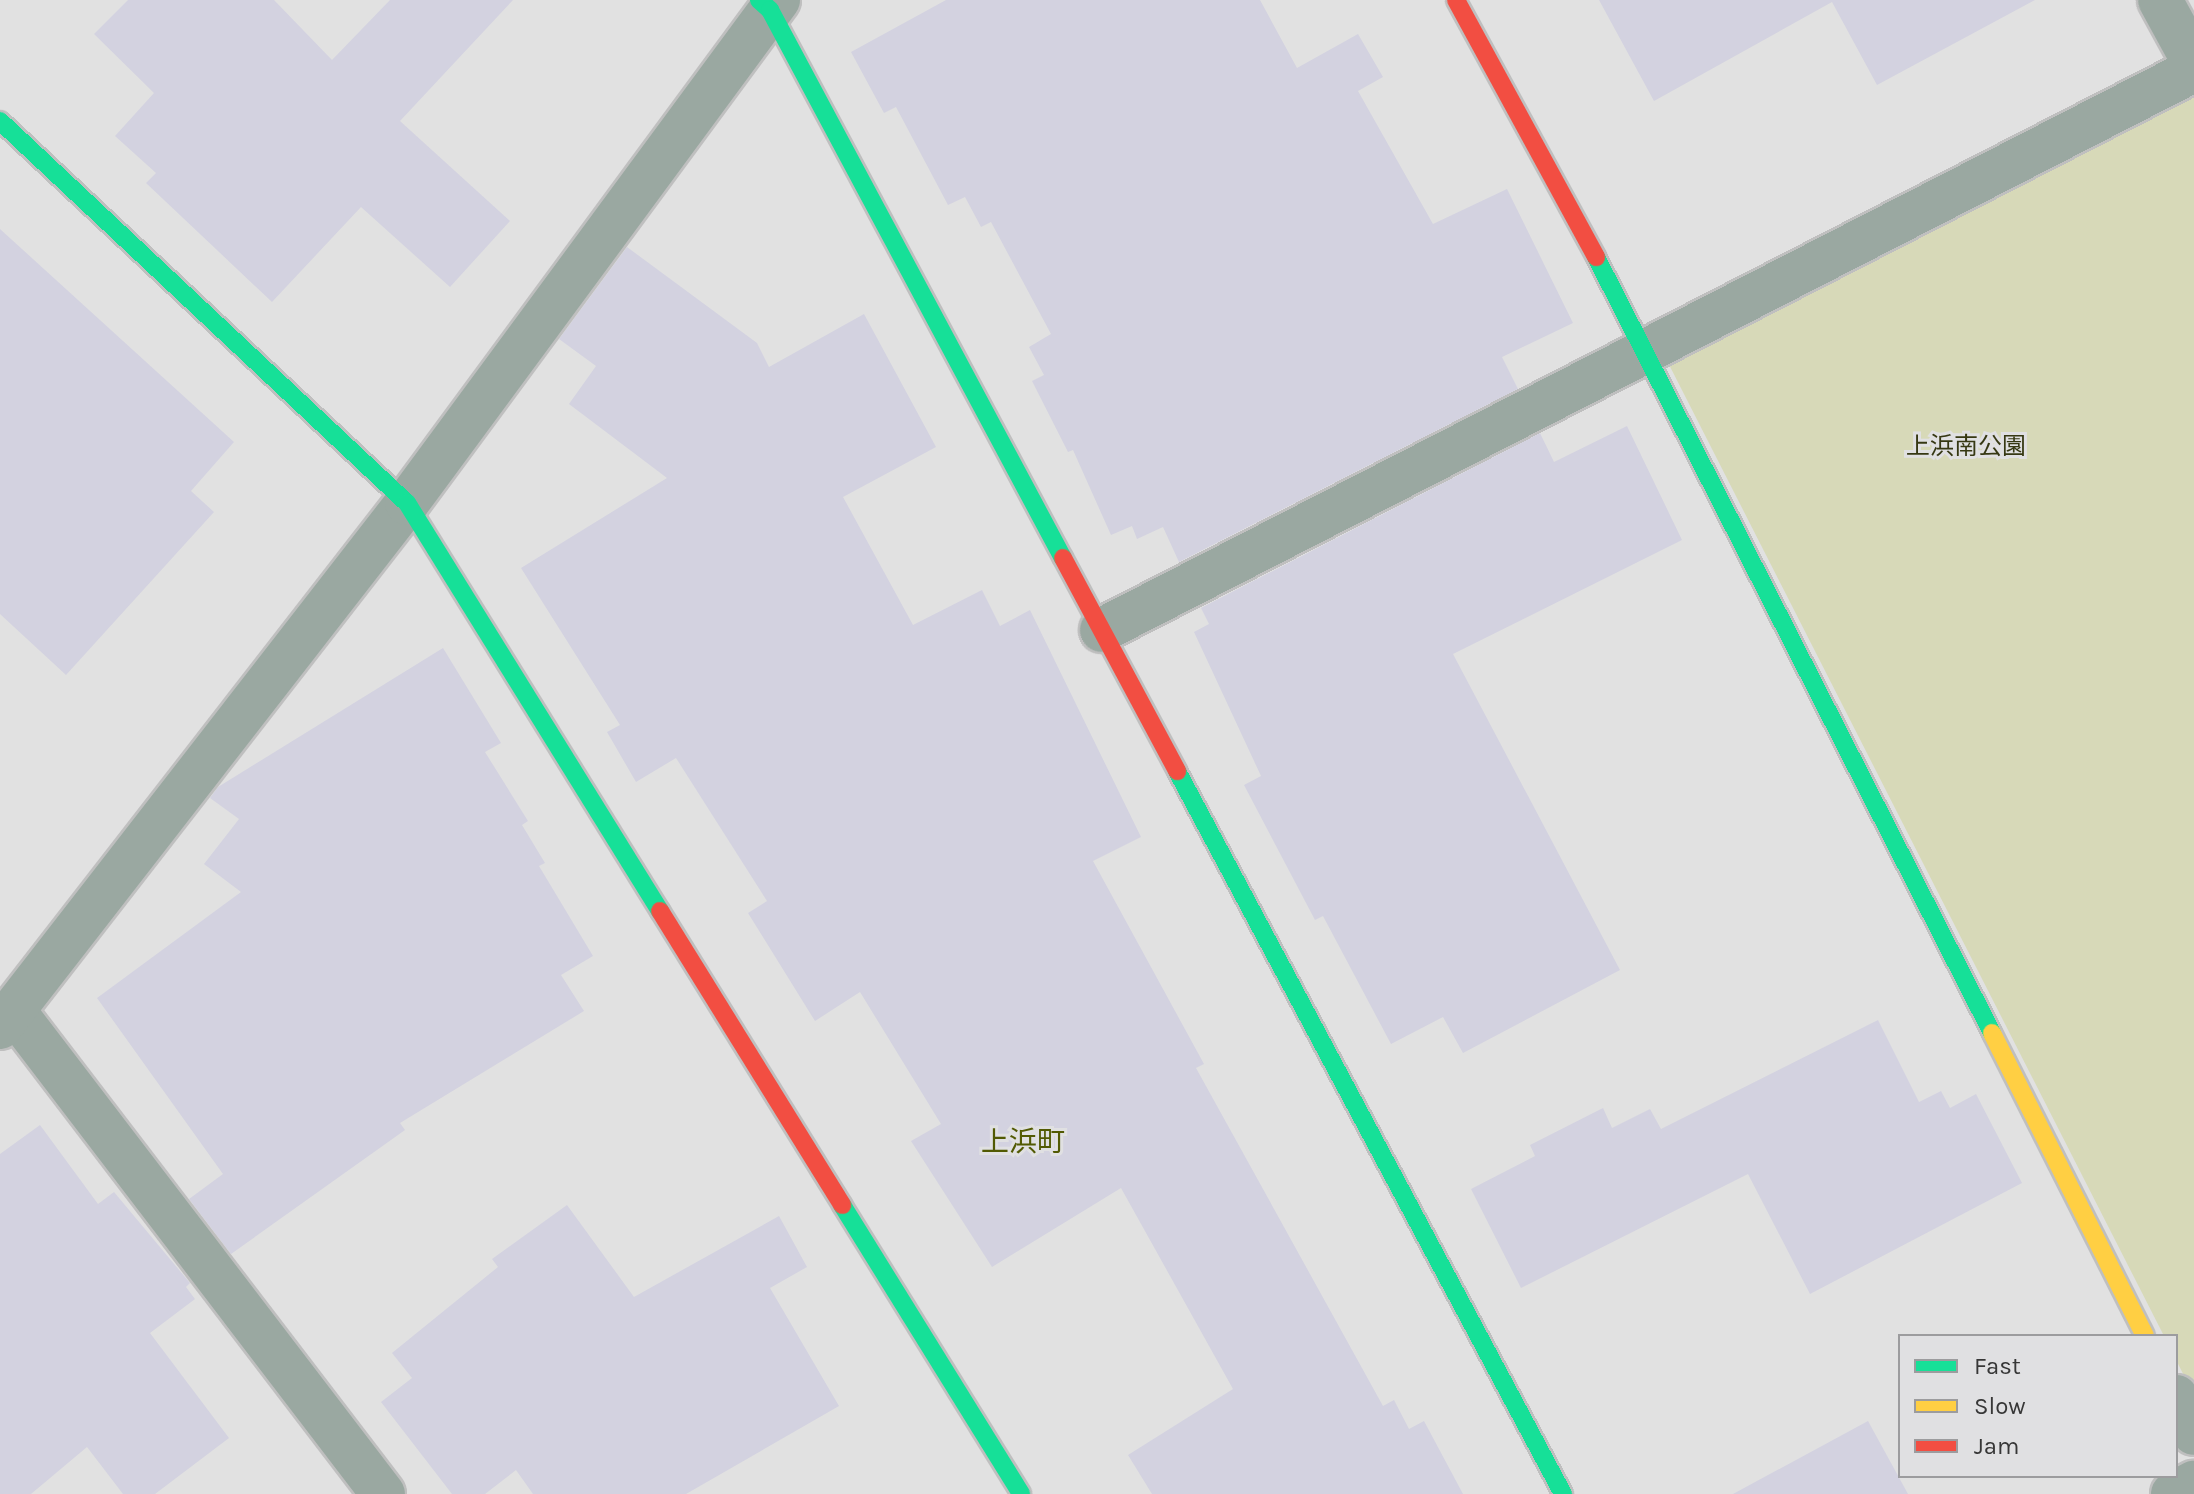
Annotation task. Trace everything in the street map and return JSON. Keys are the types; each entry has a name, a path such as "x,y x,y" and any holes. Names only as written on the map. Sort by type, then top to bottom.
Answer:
{"street":[{"path":"1456,0 1647,350 2144,1334"},
{"path":"2160,0 2194,62"},
{"path":"383,1494 7,1018 407,503 769,3 1563,1494"},
{"path":"1102,630 2194,70"},
{"path":"0,121 407,503 1021,1494"},
{"path":"2178,1401 2194,1433"},
{"path":"2173,1494 2194,1483"}],"green space":[{"name":"上浜南公園","path":"2187,81 2194,96 2194,1395 2178,1364 2178,1334 2163,1334 1659,345"}],"building":[{"path":"128,0 274,0 332,60 390,0 513,0 400,121 510,221 450,287 361,207 272,302 146,183 156,173 115,136 154,93 94,34"},
{"path":"946,0 1260,0 1297,68 1358,34 1383,77 1358,91 1433,224 1507,189 1573,323 1502,357 1518,389 1179,562 1163,527 1137,539 1132,526 1111,535 1073,450 1068,452 1032,381 1044,375 1029,347 1051,334 991,222 981,227 965,197 948,205 896,107 884,113 851,52"},
{"path":"1599,0 2035,0 1877,85 1832,2 1654,101"},
{"path":"0,229 234,442 191,491 214,512 66,675 0,614"},
{"path":"627,247 757,343 769,367 864,314 936,447 843,497 913,625 982,590 1000,626 1030,610 1141,837 1093,861 1204,1064 1196,1068 1383,1406 1394,1400 1409,1429 1424,1421 1463,1494 1152,1494 1128,1455 1233,1389 1121,1188 992,1267 911,1141 941,1124 860,992 815,1021 748,913 767,901 676,758 636,782 607,732 620,725 521,568 667,478 569,404 596,366 559,339"},
{"path":"1627,426 1682,540 1453,654 1620,970 1463,1053 1443,1017 1391,1044 1323,916 1315,920 1244,785 1261,776 1194,632 1209,624 1201,608 1540,433 1554,462"},
{"path":"443,648 501,743 485,752 528,821 522,825 545,863 539,866 593,956 561,975 584,1011 400,1123 405,1130 231,1254 189,1199 223,1174 97,998 241,892 204,864 239,819 210,798 218,787"},
{"path":"1878,1020 1919,1102 1941,1091 1950,1108 1976,1094 2022,1183 1810,1294 1748,1174 1521,1288 1471,1189 1535,1156 1530,1145 1603,1108 1612,1128 1650,1109 1661,1129"},
{"path":"40,1125 98,1204 114,1192 190,1283 186,1287 195,1299 150,1333 229,1438 155,1494 123,1494 87,1447 31,1494 0,1494 0,1154"},
{"path":"567,1205 634,1297 779,1216 807,1267 770,1288 839,1406 686,1494 533,1494 516,1470 485,1494 452,1494 381,1402 412,1378 392,1353 498,1267 492,1259"},
{"path":"1868,1421 1908,1494 1733,1494"}],"traffic: fast":[{"path":"759,0 770,10 1063,558"},
{"path":"0,121 407,503 660,911"},
{"path":"1596,257 1992,1033"},
{"path":"1177,771 1563,1494"},
{"path":"842,1205 1021,1494"}],"traffic: slow":[{"path":"1992,1033 2144,1334"}],"traffic: jam":[{"path":"1456,0 1596,257"},
{"path":"1063,558 1177,771"},
{"path":"660,911 842,1205"}],"district":[{"name":"上浜町","path":"1023,1142"}]}
